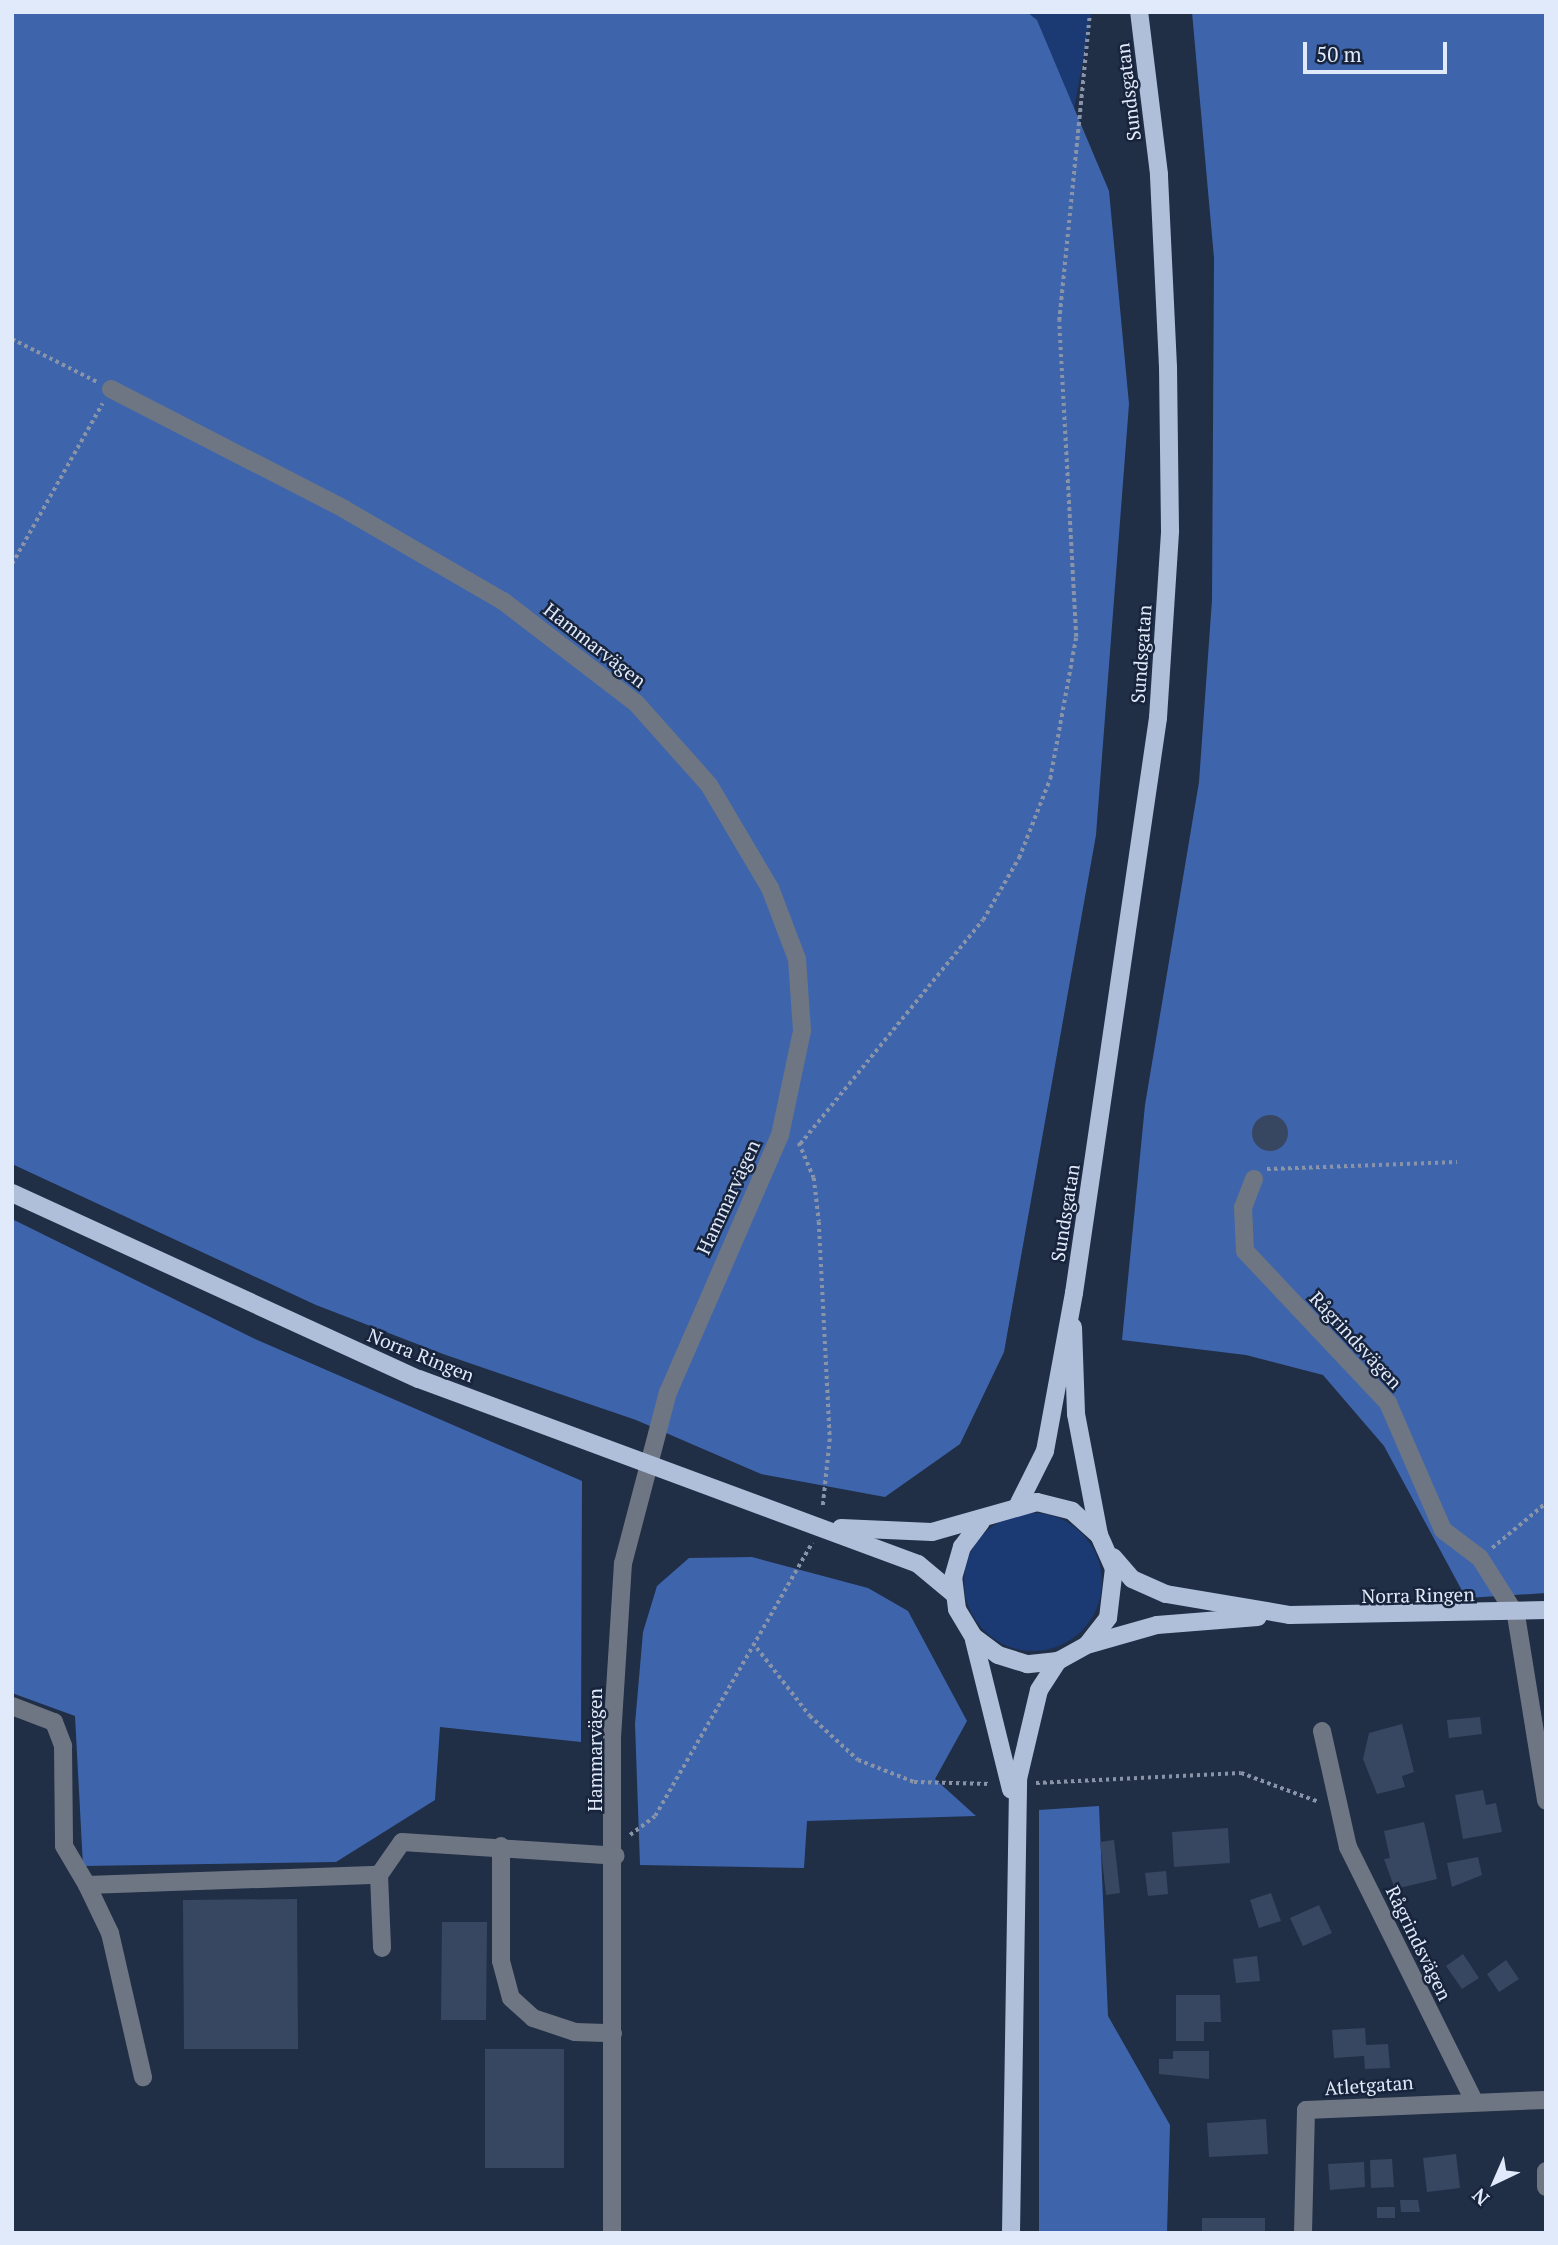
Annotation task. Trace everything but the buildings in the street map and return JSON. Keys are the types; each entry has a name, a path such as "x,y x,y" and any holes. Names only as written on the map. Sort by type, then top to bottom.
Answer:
{"main road":[{"name":"Sundsgatan","path":"1019,1503 1045,1451 1074,1293 1158,718 1170,530 1159,174 1139,12"},
{"name":"Norra Ringen","path":"12,1193 419,1379 646,1466 826,1527 918,1564 954,1594"},
{"name":"Sundsgatan","path":"1074,1293 1076,1414 1099,1535"},
{"path":"973,1636 1012,1661 1058,1661 1087,1645 1113,1602 1109,1551 1099,1535 1072,1511 1019,1503 981,1522 956,1562 954,1594 973,1636 1004,1740 1016,1824"},
{"name":"Norra Ringen","path":"826,1527 901,1535 981,1522"},
{"name":"Norra Ringen","path":"1109,1551 1132,1579 1166,1594 1290,1615"},
{"name":"Norra Ringen","path":"1087,1645 1157,1625 1290,1615 1516,1615 1546,1611"},
{"path":"1011,2233 1016,1824 1033,1709 1058,1661"}],"street":[{"name":"Hammarvägen","path":"111,389 344,509 514,609 636,703 709,785 770,888 797,959 802,1031 780,1135 668,1392 646,1466 623,1563 612,1739 616,1849 612,2233"},
{"name":"Rågrindsvägen","path":"1254,1179 1243,1208 1245,1251 1388,1403 1443,1530 1480,1558 1516,1615 1546,1801"},
{"path":"12,1706 54,1722 64,1746 64,1846 87,1885 110,1933 143,2077"},
{"name":"Rågrindsvägen","path":"1322,1731 1348,1847 1473,2099"},
{"path":"382,1948 379,1875 402,1842 616,1849"},
{"path":"501,1846 501,1961 510,1998 554,2025 613,2033"},
{"path":"87,1885 379,1875"},
{"path":"1473,2099 1546,2100"},
{"name":"Atletgatan","path":"1303,2233 1306,2110 1473,2099"},
{"path":"1546,2171 1546,2188"}],"path":[{"path":"823,1507 830,1426 820,1222 814,1178 800,1144 983,920 1032,830 1067,711 1077,595 1059,321 1090,12"},
{"path":"12,339 111,389 12,564"},
{"path":"1254,1179 1268,1168 1300,1164 1457,1162"},
{"path":"1480,1558 1546,1503"},
{"path":"616,1849 655,1815 757,1648 812,1543"},
{"path":"757,1648 810,1716 853,1757 914,1782 990,1784"},
{"path":"1036,1783 1241,1773 1311,1801 1338,1802"}],"shaded area":[{"path":"12,12 1027,12 1037,20 1109,191 1129,404 1096,835 1004,1352 960,1444 885,1497 761,1474 636,1420 443,1354 316,1305 12,1164"},
{"path":"1027,12 1092,12 1074,109 1037,20"},
{"path":"1192,12 1546,12 1546,1593 1466,1598 1384,1446 1323,1375 1246,1355 1122,1340 1145,1105 1199,782 1212,600 1214,258"},
{"path":"12,1219 255,1339 582,1481 581,1742 440,1727 435,1800 336,1862 83,1866 75,1716 12,1693"},
{"path":"1033,1513 1059,1518 1082,1533 1097,1556 1102,1582 1097,1608 1082,1631 1059,1646 1033,1651 1007,1646 984,1631 969,1608 964,1582 969,1556 984,1533 1007,1518"},
{"path":"752,1557 868,1588 908,1611 967,1721 935,1779 976,1816 807,1821 804,1868 640,1865 635,1724 643,1632 657,1586 689,1558"},
{"path":"1099,1806 1108,2016 1170,2125 1167,2233 1039,2233 1039,1810"}]}
